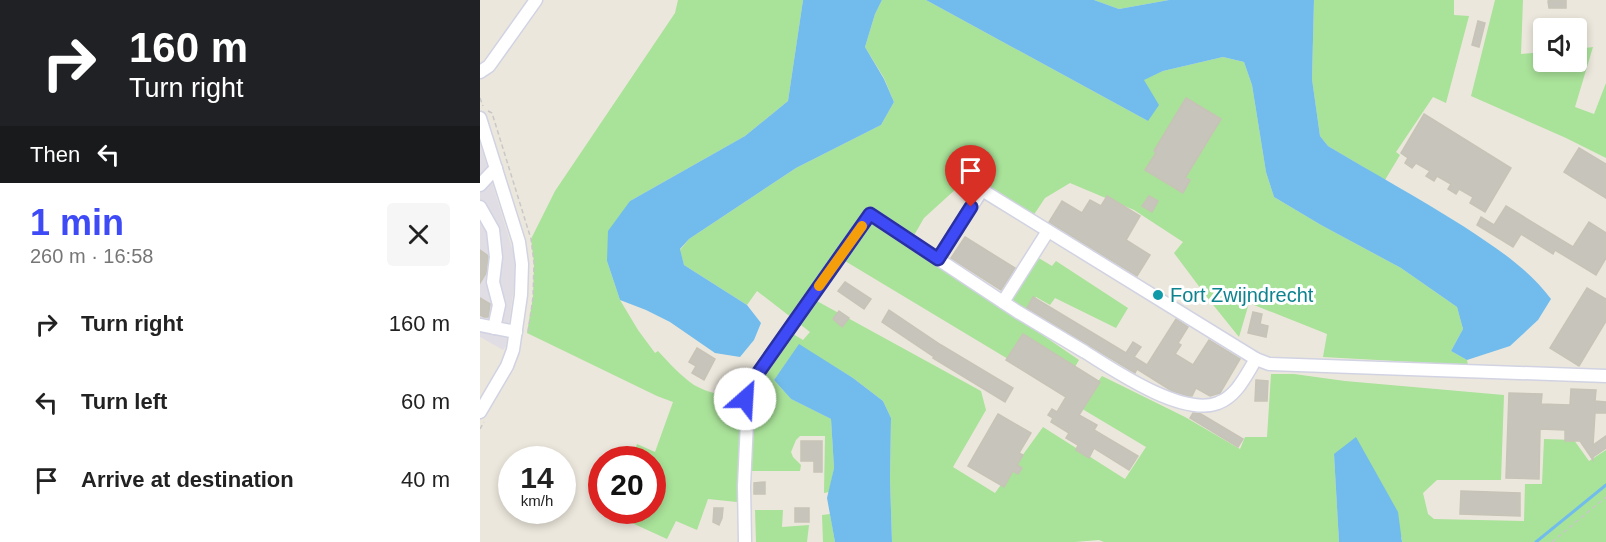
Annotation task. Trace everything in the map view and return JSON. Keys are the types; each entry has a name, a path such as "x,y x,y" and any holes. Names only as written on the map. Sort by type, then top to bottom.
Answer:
{"street":[{"path":"480,72 489,66 536,0"},
{"path":"480,118 484,143 496,168 519,242 522,264 521,296 513,350 507,366 480,412"},
{"path":"480,185 496,168"},
{"path":"938,259 982,190 1256,359 1269,364 1606,376"},
{"path":"480,207 493,230 496,256 493,282 499,305 494,328"},
{"path":"745,542 744,486 747,422 745,399 747,389 870,214 1004,302 1140,386 1193,405 1216,404 1225,400 1239,386 1256,359"},
{"path":"1004,302 1048,231"},
{"path":"480,325 516,332"}],"path":[{"path":"1551,542 1606,497"}],"shaded area":[{"path":"480,143 514,255 515,279 506,346 503,350 480,337"}],"green space":[{"path":"678,0 803,0 788,101 745,136 630,201 607,261 620,300 655,353 658,351 699,388 741,399 737,502 708,499 697,530 676,521 667,539 634,524 666,524 666,446 657,446 673,402 527,333 533,297 534,263 531,239 555,191 675,13"},
{"path":"882,0 926,0 1148,121 1143,80 1163,71 1223,57 1244,62 1252,85 1266,172 1274,197 1401,268 1457,307 1463,329 1451,351 1467,360 1468,365 1323,357 1327,334 1249,303 1239,337 1174,253 1183,242 1134,210 1070,183 1045,198 1033,216 981,180 957,188 924,218 909,244 1079,360 1061,391 845,261 815,300 981,391 986,410 953,467 995,493 1043,427 1125,479 1146,447 1079,407 1102,376 1185,417 1240,449 1245,437 1267,437 1271,374 1294,374 1345,381 1504,395 1501,480 1437,480 1423,493 1428,514 1434,519 1524,521 1525,484 1542,484 1544,439 1574,440 1589,461 1606,450 1606,542 1402,542 1402,538 1334,454 1339,542 1104,542 1099,540 892,542 891,418 883,401 853,378 799,345 774,380 791,399 831,419 834,468 829,492 824,493 825,436 800,436 796,440 791,452 801,465 800,471 750,471 747,406 754,388 793,334 803,340 810,332 757,291 747,305 684,265 680,250 689,239 796,168 881,125 894,102 884,78 865,47 875,14"},
{"path":"1094,0 1169,0 1119,9"},
{"path":"1314,0 1454,0 1454,15 1469,16 1446,103 1433,97 1396,152 1400,155 1385,180 1328,146 1320,136 1312,79"},
{"path":"1495,0 1523,0 1521,54 1533,53 1533,72 1586,72 1575,107 1594,114 1606,83 1606,158 1566,138 1471,96"},
{"path":"1593,47 1587,67 1587,48"},
{"path":"1037,257 1052,266 1056,261 1128,308 1116,328 1055,298 1050,305 1036,297 1026,313 1007,303"},
{"path":"755,510 783,510 782,527 809,525 807,542 756,542"},
{"path":"830,514 835,542 823,542 822,515"}],"water":[{"path":"803,0 882,0 875,14 865,47 884,79 894,102 881,125 796,168 689,239 680,249 684,265 747,305 761,323 754,340 740,357 715,353 670,322 620,300 607,261 608,231 630,201 745,136 788,101"},
{"path":"926,0 1094,0 1119,9 1169,0 1314,0 1312,79 1320,136 1328,146 1499,250 1532,277 1551,299 1538,320 1510,346 1467,360 1451,351 1463,329 1457,307 1401,268 1274,197 1266,172 1252,85 1244,62 1223,57 1163,71 1144,80 1159,105 1148,121"},
{"path":"799,344 853,378 883,401 891,418 892,542 835,542 827,498 834,468 831,419 791,399 774,380"},
{"path":"1356,437 1398,512 1402,542 1339,542 1334,454"}],"building":[{"path":"1566,0 1566,8 1549,8 1548,1"},
{"path":"1478,21 1485,23 1479,47 1472,45"},
{"path":"1186,98 1221,119 1185,178 1190,180 1183,193 1145,170"},
{"path":"1424,114 1511,168 1485,212 1470,203 1473,197 1459,189 1456,194 1448,189 1451,184 1437,176 1434,181 1426,176 1430,171 1416,163 1412,168 1405,163 1408,158 1401,153"},
{"path":"1579,148 1606,164 1606,198 1564,172"},
{"path":"1107,196 1140,216 1126,240 1150,255 1137,276 1049,222 1062,201 1082,213 1090,200 1101,206"},
{"path":"1149,196 1158,201 1152,212 1142,206"},
{"path":"1506,206 1573,247 1589,222 1606,233 1606,258 1596,275 1555,250 1553,254 1521,234 1513,247 1477,225 1481,217 1494,225"},
{"path":"965,237 1015,268 1001,290 951,258"},
{"path":"480,250 488,257 486,273 480,283"},
{"path":"845,282 871,299 864,309 838,291"},
{"path":"1587,288 1606,299 1606,321 1579,366 1550,348"},
{"path":"1033,297 1126,353 1133,342 1141,347 1134,357 1147,365 1176,319 1188,327 1178,343 1181,345 1175,354 1193,365 1209,340 1240,359 1220,393 1210,396 1196,388 1192,396 1188,396 1172,391 1137,369 1135,373 1027,308"},
{"path":"480,298 490,304 488,317 480,315"},
{"path":"889,310 941,345 1013,388 1005,402 933,358 882,322"},
{"path":"839,311 849,318 842,327 833,319"},
{"path":"1253,312 1262,314 1260,324 1268,326 1266,337 1248,333"},
{"path":"1023,334 1100,382 1079,415 1097,425 1094,430 1138,456 1129,470 1094,448 1089,458 1076,450 1078,445 1066,438 1069,433 1051,422 1053,418 1048,415 1052,409 1057,412 1066,397 1006,360"},
{"path":"697,348 715,359 704,380 692,373 696,366 689,362"},
{"path":"1256,380 1268,381 1267,401 1255,401"},
{"path":"1571,389 1596,390 1595,401 1606,402 1606,413 1595,413 1593,445 1606,436 1606,448 1593,457 1593,460 1580,441 1565,441 1565,430 1540,429 1539,479 1506,478 1509,393 1542,394 1541,404 1570,405"},
{"path":"1193,413 1201,414 1243,439 1238,447 1190,418"},
{"path":"998,414 1031,433 1019,453 1023,455 1017,465 1022,468 1018,474 1013,471 1004,487 968,466"},
{"path":"801,441 822,441 822,472 814,472 814,461 801,461"},
{"path":"765,482 765,494 754,494 754,483"},
{"path":"1461,491 1520,493 1520,516 1460,514"},
{"path":"714,508 723,508 719,525 713,522"},
{"path":"795,508 809,508 809,522 795,522"}],"waterway":[{"path":"1536,542 1606,485"}],"slow traffic":[{"path":"819,286 862,226"}],"place":[{"name":"Fort Zwijndrecht","path":"1158,295"}],"route":[{"path":"745,399 749,386 870,214 938,259 971,207"}]}
